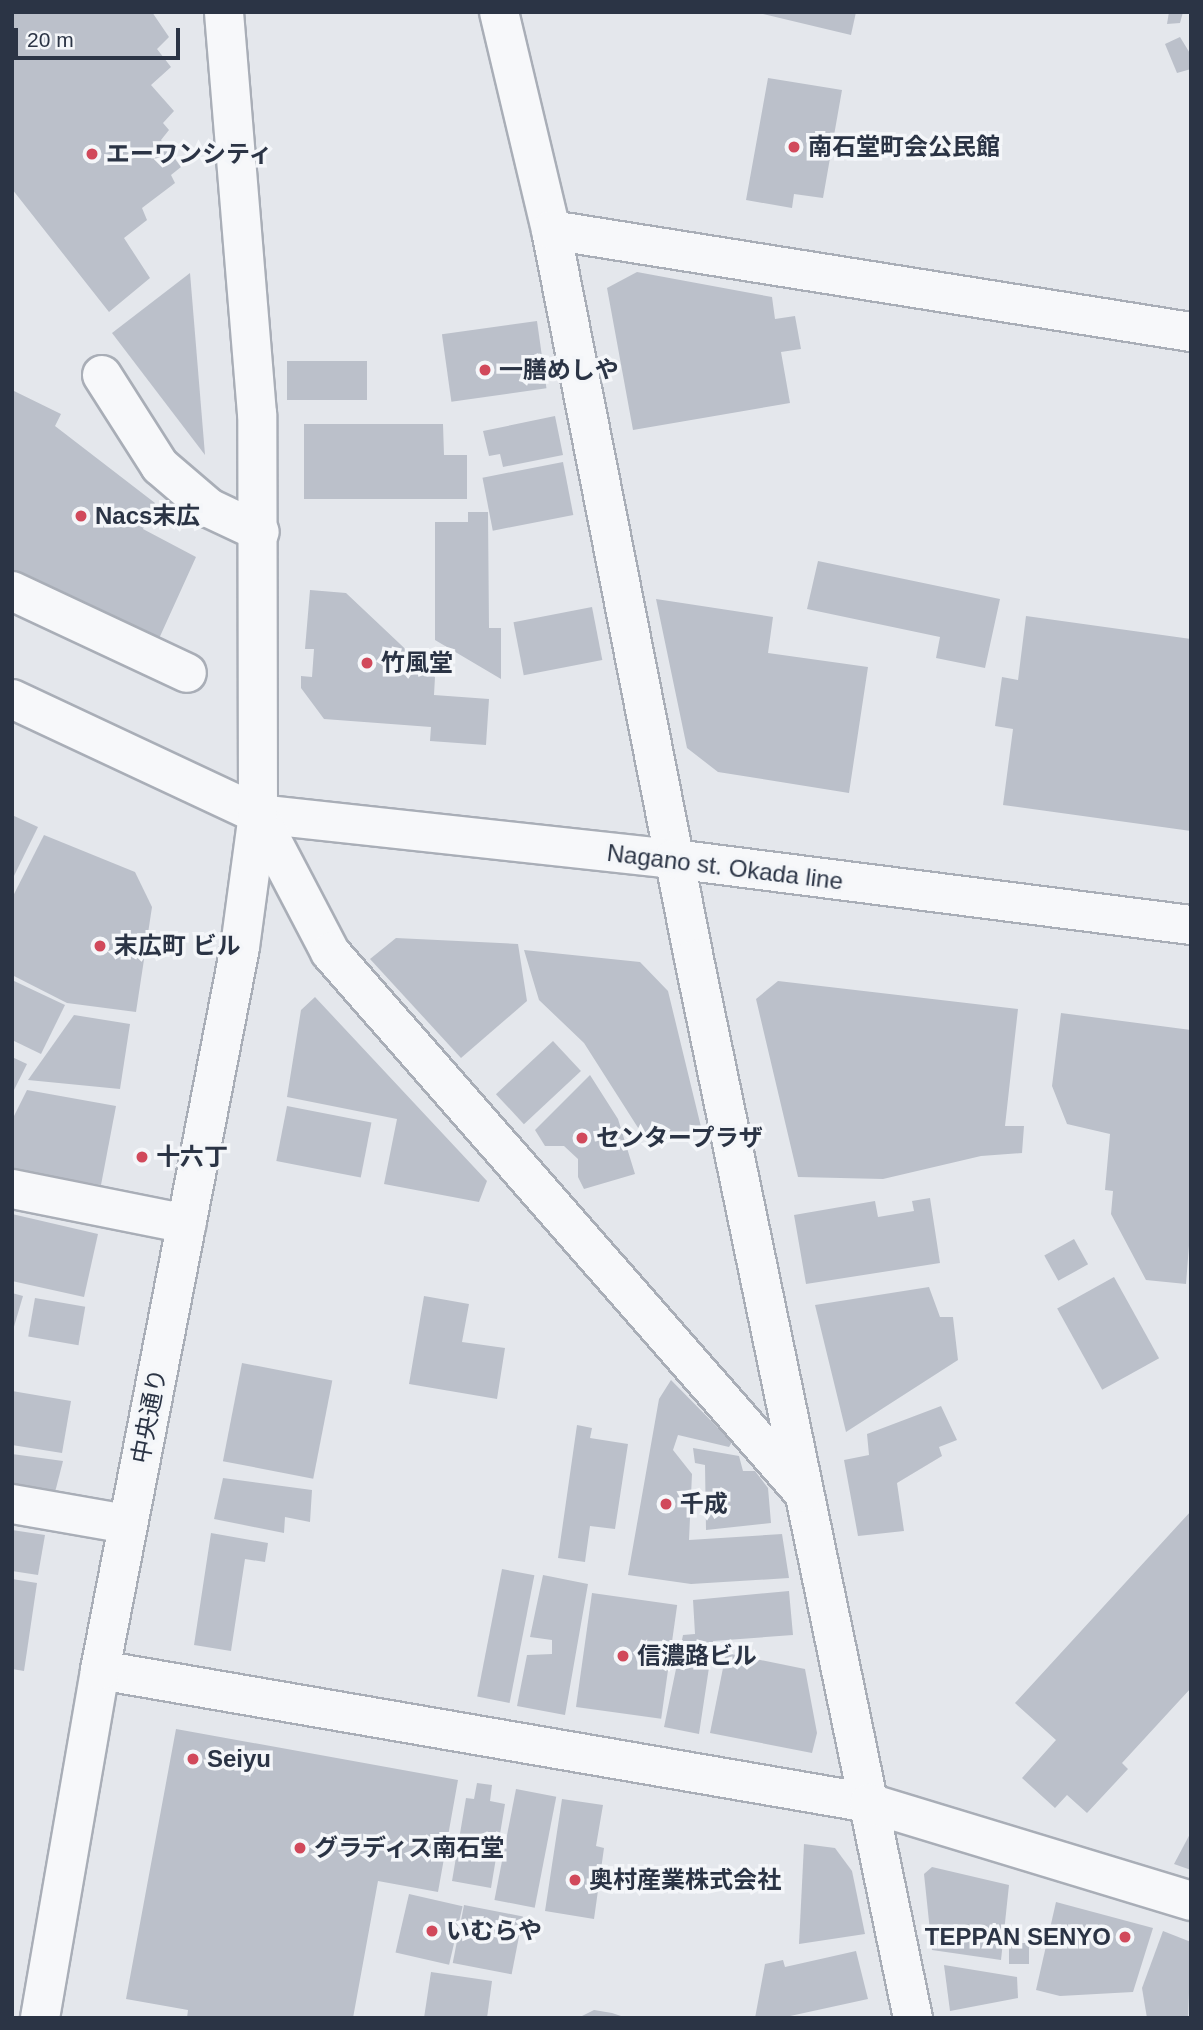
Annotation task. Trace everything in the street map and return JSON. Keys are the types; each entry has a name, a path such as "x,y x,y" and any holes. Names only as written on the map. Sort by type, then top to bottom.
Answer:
{"street":[{"name":"中央通り","path":"40,2018 127,1524 240,947 258,814 260,532 257,414 224,12"},
{"path":"499,12 551,230 674,859 913,2018"},
{"path":"551,230 1191,332"},
{"path":"102,375 160,466 209,508 260,532"},
{"path":"12,591 187,673"},
{"name":"Nagano st. Okada line","path":"12,699 258,814 674,859 1191,925"},
{"path":"258,814 330,952 803,1492"},
{"path":"12,1189 187,1224"},
{"path":"12,1504 127,1524"},
{"path":"100,1670 869,1803 1191,1901"}],"building":[{"name":"エーワンシティ","path":"12,12 152,12 169,37 157,49 171,67 151,85 174,111 163,123 169,130 161,140 181,167 171,175 175,183 142,208 147,220 124,238 150,278 109,312 12,189"},
{"path":"755,12 856,12 851,35"},
{"path":"1169,12 1183,12 1180,23 1167,24"},
{"path":"1180,37 1191,55 1191,69 1177,73 1165,44"},
{"path":"768,78 842,90 823,198 794,194 792,208 746,200"},
{"path":"637,272 772,297 775,319 795,316 801,349 781,352 790,403 633,430 607,288"},
{"path":"190,273 205,455 112,333"},
{"path":"537,321 546,388 451,402 442,334"},
{"path":"287,361 367,361 367,400 287,400"},
{"name":"Nacs末広","path":"12,390 61,414 55,426 155,503 143,529 196,557 157,643 12,578"},
{"path":"555,416 563,455 503,467 500,454 489,456 483,431"},
{"path":"304,424 443,424 444,455 467,455 467,499 304,499"},
{"path":"563,462 573,515 493,531 483,478"},
{"path":"468,512 488,512 489,628 501,628 501,679 435,640 435,522 468,522"},
{"path":"818,561 1000,599 985,668 936,658 940,637 807,609"},
{"name":"竹風堂","path":"310,590 346,593 435,677 434,695 489,699 486,745 430,741 431,727 324,719 301,688 301,676 312,677 314,649 305,649"},
{"path":"656,599 773,617 768,653 868,667 849,793 718,772 687,748"},
{"path":"592,607 602,660 524,675 513,622"},
{"path":"1026,616 1191,639 1191,831 1003,805 1013,729 995,726 1002,677 1018,680"},
{"path":"12,815 38,827 12,880"},
{"name":"末広町 ビル","path":"44,835 135,872 152,907 136,1012 67,1003 12,975 12,898"},
{"path":"396,938 518,944 527,1001 461,1058 370,959"},
{"path":"524,950 640,962 668,991 702,1131 649,1145 584,1043 539,1000"},
{"path":"12,980 65,1005 41,1054 12,1040"},
{"path":"778,981 1018,1009 1005,1126 1024,1126 1022,1153 981,1156 883,1179 798,1177 756,999"},
{"path":"315,997 487,1181 479,1202 384,1184 397,1119 287,1097 301,1010"},
{"path":"1061,1013 1191,1030 1191,1220 1186,1284 1146,1280 1111,1214 1113,1191 1105,1190 1110,1134 1067,1124 1052,1086"},
{"path":"74,1015 130,1024 120,1089 28,1080"},
{"path":"553,1041 581,1071 524,1124 496,1094"},
{"path":"12,1057 27,1064 12,1094"},
{"name":"センタープラザ","path":"590,1075 618,1119 635,1174 584,1189 578,1177 578,1159 564,1146 545,1146 535,1130"},
{"path":"27,1090 116,1106 101,1185 12,1169 12,1120"},
{"path":"287,1106 371,1122 361,1177 276,1161"},
{"path":"930,1198 940,1263 806,1284 794,1215 875,1201 878,1217 914,1211 912,1201"},
{"path":"12,1214 98,1234 84,1297 12,1281"},
{"path":"1074,1239 1088,1264 1058,1281 1044,1255"},
{"path":"1114,1277 1159,1358 1102,1390 1057,1309"},
{"path":"929,1287 940,1317 953,1317 958,1360 846,1432 815,1305"},
{"path":"12,1293 23,1296 13,1330 12,1330"},
{"path":"424,1296 469,1304 462,1342 505,1348 497,1399 409,1384"},
{"path":"35,1298 85,1307 78,1345 28,1336"},
{"path":"242,1363 332,1381 313,1479 223,1461"},
{"name":"千成","path":"671,1380 732,1442 729,1447 678,1435 673,1450 692,1474 689,1540 782,1534 789,1578 691,1584 628,1575 659,1399"},
{"path":"12,1391 71,1401 62,1453 12,1445"},
{"path":"941,1406 957,1440 939,1447 942,1456 897,1483 904,1531 858,1536 844,1460 869,1455 867,1434"},
{"path":"577,1425 592,1428 590,1438 628,1444 615,1529 590,1526 585,1562 558,1558"},
{"path":"693,1448 739,1456 743,1471 755,1471 768,1488 771,1523 706,1530 705,1465 695,1463"},
{"path":"12,1454 63,1461 52,1504 12,1496"},
{"path":"223,1478 312,1490 310,1522 285,1517 284,1533 214,1519"},
{"path":"1191,1511 1191,1688 1122,1763 1128,1769 1087,1813 1067,1795 1055,1808 1022,1778 1056,1740 1015,1703"},
{"path":"12,1530 45,1535 38,1575 12,1571"},
{"path":"211,1533 268,1543 265,1562 245,1559 231,1651 194,1645"},
{"path":"502,1569 534,1575 510,1703 477,1697"},
{"path":"543,1575 588,1584 565,1715 517,1706 527,1655 552,1654 552,1640 530,1637"},
{"path":"12,1579 37,1583 24,1671 12,1669"},
{"path":"789,1591 793,1635 713,1641 699,1734 664,1727 683,1635 695,1634 693,1600"},
{"name":"信濃路ビル","path":"592,1593 677,1605 661,1719 576,1707"},
{"path":"726,1653 805,1669 817,1733 812,1753 710,1733"},
{"name":"グラディス南石堂","path":"176,1729 458,1780 438,1892 378,1881 353,2018 187,2018 188,2010 126,1999"},
{"path":"477,1783 492,1785 490,1801 505,1804 491,1888 452,1881 466,1798 474,1799"},
{"path":"516,1789 556,1797 535,1908 494,1900"},
{"name":"奥村産業株式会社","path":"562,1799 603,1805 596,1846 604,1848 594,1919 545,1911"},
{"path":"1191,1832 1191,1870 1174,1864"},
{"path":"804,1844 835,1848 852,1871 865,1934 799,1944"},
{"path":"932,1867 1009,1885 1001,1960 932,1950 924,1874"},
{"path":"409,1894 463,1906 449,1965 396,1952"},
{"path":"1056,1902 1153,1928 1133,1992 1060,1996 1036,1990"},
{"path":"464,1905 523,1916 512,1974 453,1963"},
{"path":"1163,1931 1191,1942 1188,2018 1147,2018 1142,1988"},
{"path":"1009,1943 1029,1943 1029,1964 1009,1964"},
{"path":"856,1951 868,1999 781,2018 755,2018 765,1964 783,1960 785,1967"},
{"path":"944,1965 1017,1977 1018,1998 950,2011"},
{"path":"431,1972 492,1981 487,2018 424,2018"},
{"path":"594,2010 612,2013 627,2018 578,2018"}],"place":[{"name":"南石堂町会公民館","path":"794,147"},
{"name":"エーワンシティ","path":"92,154"},
{"name":"一膳めしや","path":"485,370"},
{"name":"Nacs末広","path":"81,516"},
{"name":"竹風堂","path":"367,663"},
{"name":"末広町 ビル","path":"100,946"},
{"name":"センタープラザ","path":"582,1138"},
{"name":"十六丁","path":"142,1157"},
{"name":"千成","path":"666,1504"},
{"name":"信濃路ビル","path":"623,1656"},
{"name":"Seiyu","path":"193,1759"},
{"name":"グラディス南石堂","path":"300,1848"},
{"name":"奥村産業株式会社","path":"575,1880"},
{"name":"いむらや","path":"432,1931"},
{"name":"TEPPAN SENYO","path":"1125,1937"}]}
